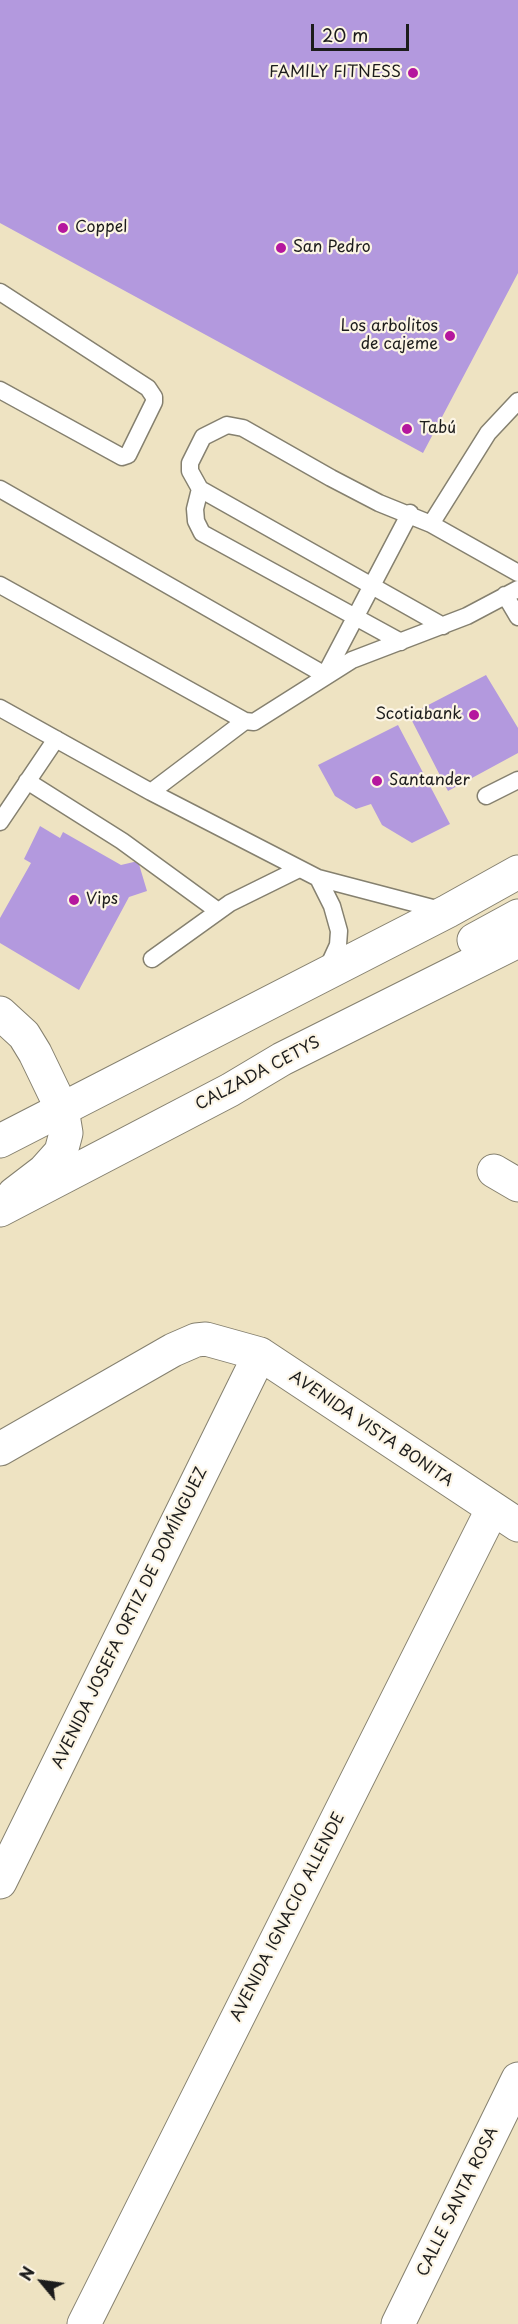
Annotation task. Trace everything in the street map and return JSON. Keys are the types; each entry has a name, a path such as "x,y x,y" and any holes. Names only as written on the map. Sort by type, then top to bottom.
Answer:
{"street":[{"path":"0,1141 448,911 518,872"},
{"path":"282,1059 299,1041 320,1025 518,916"},
{"name":"CALZADA CETYS","path":"0,1210 230,1090 282,1059 518,941"},
{"path":"0,1013 24,1035 62,1109 66,1133 61,1152 45,1171 0,1202"},
{"name":"AVENIDA VISTA BONITA","path":"0,1449 173,1350 196,1340 219,1342 260,1354 505,1518"},
{"name":"AVENIDA JOSEFA ORTIZ DE DOMÍNGUEZ","path":"0,1882 260,1354"},
{"name":"AVENIDA IGNACIO ALLENDE","path":"84,2324 505,1518"},
{"name":"CALLE SANTA ROSA","path":"398,2324 518,2079"}],"lane":[{"path":"0,292 148,388 154,397 154,402 128,455 122,457 0,390"},
{"path":"431,524 488,432 518,401"},
{"path":"443,626 200,489 190,471 192,455 203,437 227,424 243,428 379,502 410,513 431,524 518,573"},
{"path":"0,489 325,675"},
{"path":"200,489 195,509 196,521 202,533 401,642"},
{"path":"325,675 410,513"},
{"path":"0,585 245,721 254,722 267,717 325,675 352,660 443,626 512,592 518,617"},
{"path":"0,708 151,792 318,878 448,911"},
{"path":"151,792 245,721"},
{"path":"0,822 5,803 27,781 56,739"},
{"path":"486,796 518,780"},
{"path":"27,781 122,841 218,911"},
{"path":"152,959 218,911 246,894 299,869"},
{"path":"318,878 332,906 339,931 338,945 325,973"}],"building":[{"name":"San Pedro","path":"0,0 518,0 518,273 423,453 0,223"},
{"path":"486,675 518,728 518,753 448,791 409,715"},
{"name":"Santander","path":"398,725 450,824 412,843 382,825 371,804 356,809 335,796 318,765"},
{"path":"40,826 60,838 63,832 121,865 138,861 147,891 129,897 79,990 0,943 0,918 31,863 24,859"}],"place":[{"name":"FAMILY FITNESS","path":"413,73"},
{"name":"Coppel","path":"63,228"},
{"name":"San Pedro","path":"281,248"},
{"name":"Los arbolitos de cajeme","path":"450,336"},
{"name":"Tabú","path":"407,429"},
{"name":"Scotiabank","path":"474,715"},
{"name":"Santander","path":"377,781"},
{"name":"Vips","path":"74,900"}]}
